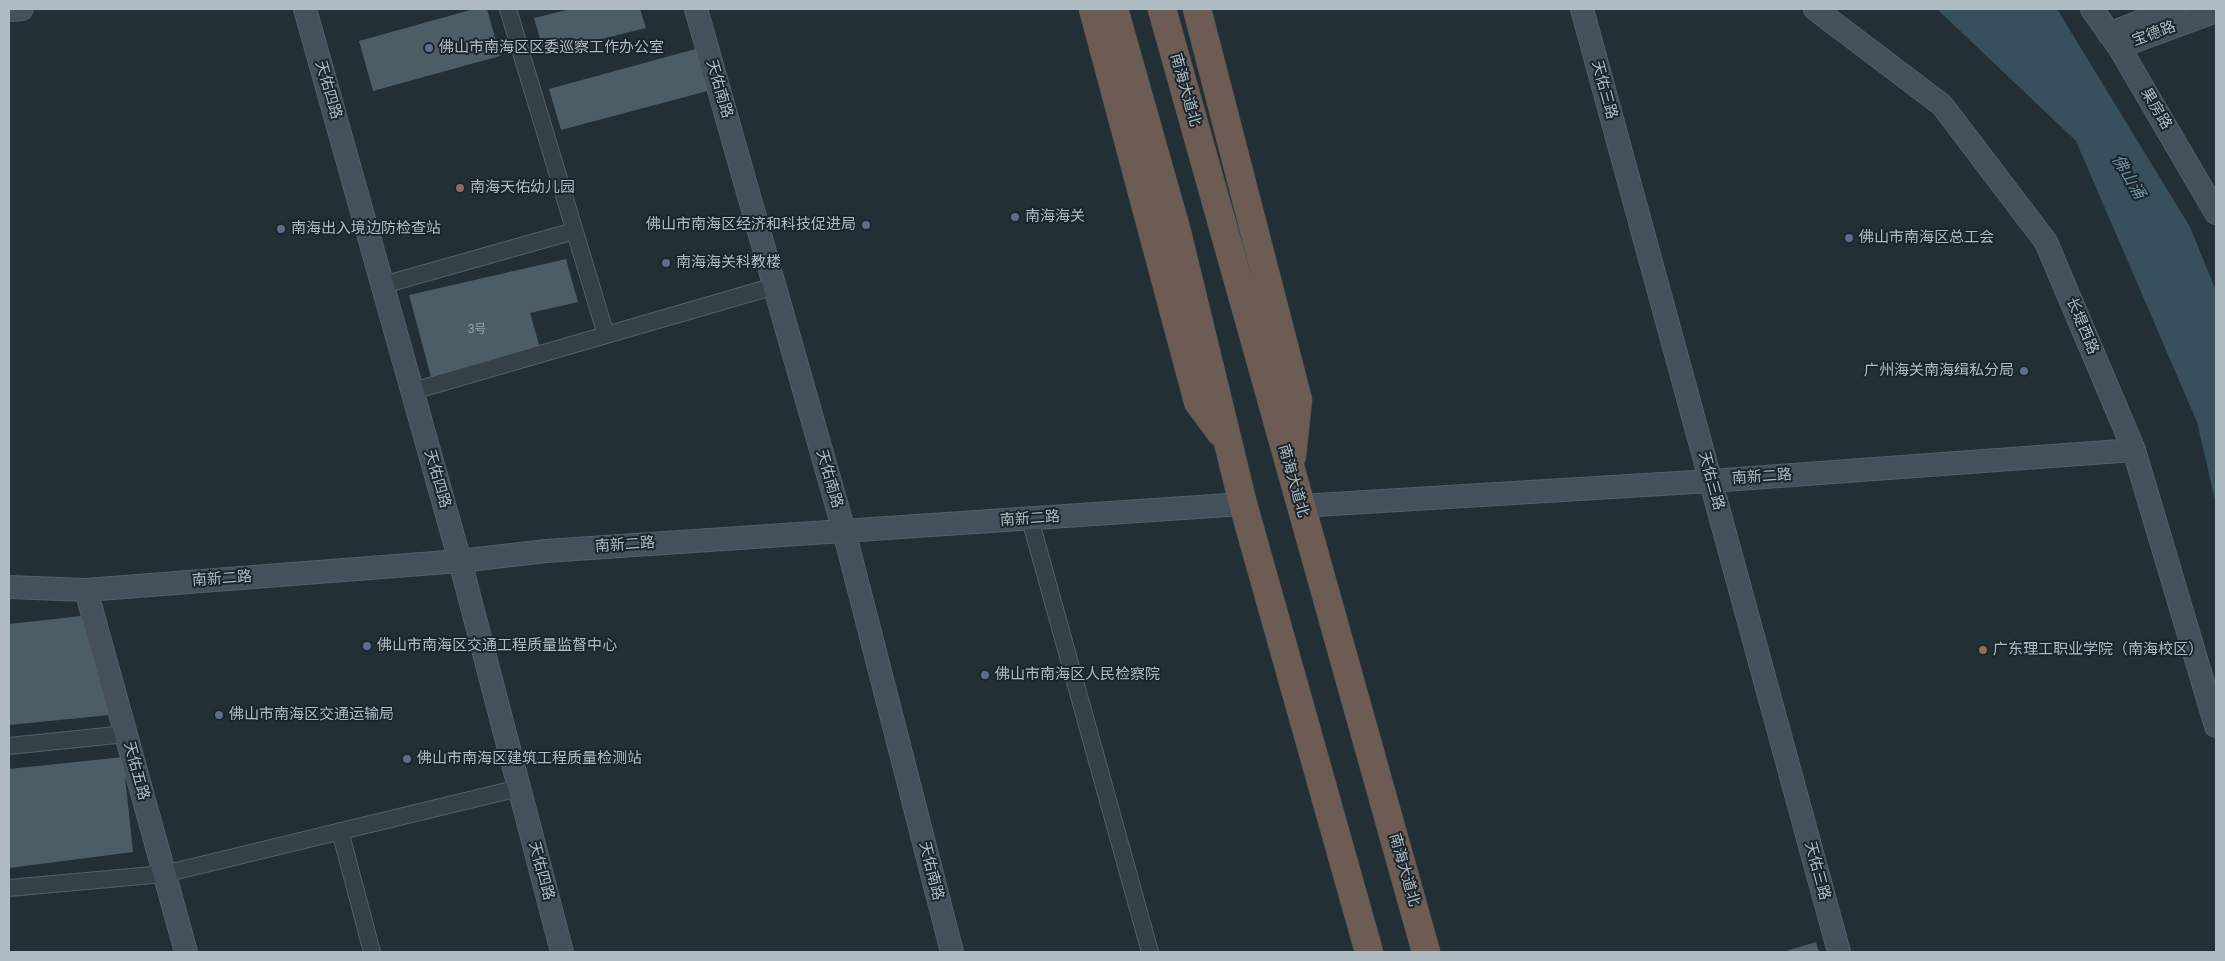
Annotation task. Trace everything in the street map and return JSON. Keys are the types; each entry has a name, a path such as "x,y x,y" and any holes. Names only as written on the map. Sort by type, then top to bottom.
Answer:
{"highway":[{"path":"1093,9 1198,402 1228,442"},
{"path":"1114,9 1177,232 1243,504 1369,952"},
{"name":"南海大道北","path":"1162,9 1426,952"},
{"path":"1198,9 1298,400 1291,472"}],"street":[{"path":"9,10 22,9"},
{"name":"天佑四路","path":"305,9 460,561 562,952"},
{"path":"508,9 606,335"},
{"name":"天佑南路","path":"696,9 844,531 952,952"},
{"name":"天佑三路","path":"1582,9 1839,952"},
{"name":"长堤西路","path":"1815,9 1942,105 2046,242 2134,450 2216,726"},
{"name":"果房路","path":"2092,9 2114,41 2216,213"},
{"name":"宝德路","path":"2114,41 2173,9"},
{"name":"宝德路","path":"2114,41 2216,11"},
{"path":"383,285 574,231"},
{"path":"413,391 775,286"},
{"name":"南新二路","path":"1300,506 1710,480 2134,450"},
{"name":"南新二路","path":"9,587 86,590 460,561 546,551 1243,504"},
{"path":"1030,518 1150,952"},
{"name":"天佑五路","path":"86,590 186,952"},
{"path":"9,746 126,734"},
{"path":"9,888 164,874 520,788"},
{"path":"340,831 372,952"}],"water":[{"name":"佛山涌","path":"1937,9 2057,9 2190,227 2216,291 2216,504 2197,422 2076,141"}],"building":[{"name":"佛山市南海区区委巡察工作办公室","path":"474,9 487,9 500,56 373,91 359,41"},
{"path":"571,9 640,9 646,28 544,53 534,18"},
{"path":"699,48 711,90 561,130 549,89"},
{"path":"566,259 578,302 530,313 540,348 431,377 409,295"},
{"path":"81,616 110,715 9,725 9,624"},
{"path":"123,757 133,852 9,868 9,769"},
{"path":"1816,942 1819,952 1783,952"}],"place":[{"name":"佛山市南海区区委巡察工作办公室","path":"429,48"},
{"name":"南海天佑幼儿园","path":"460,188"},
{"name":"南海海关","path":"1015,217"},
{"name":"佛山市南海区经济和科技促进局","path":"866,225"},
{"name":"南海出入境边防检查站","path":"281,229"},
{"name":"佛山市南海区总工会","path":"1849,238"},
{"name":"南海海关科教楼","path":"666,263"},
{"name":"广州海关南海缉私分局","path":"2024,371"},
{"name":"佛山市南海区交通工程质量监督中心","path":"367,646"},
{"name":"广东理工职业学院（南海校区）","path":"1983,650"},
{"name":"佛山市南海区人民检察院","path":"985,675"},
{"name":"佛山市南海区交通运输局","path":"219,715"},
{"name":"佛山市南海区建筑工程质量检测站","path":"407,759"}]}
